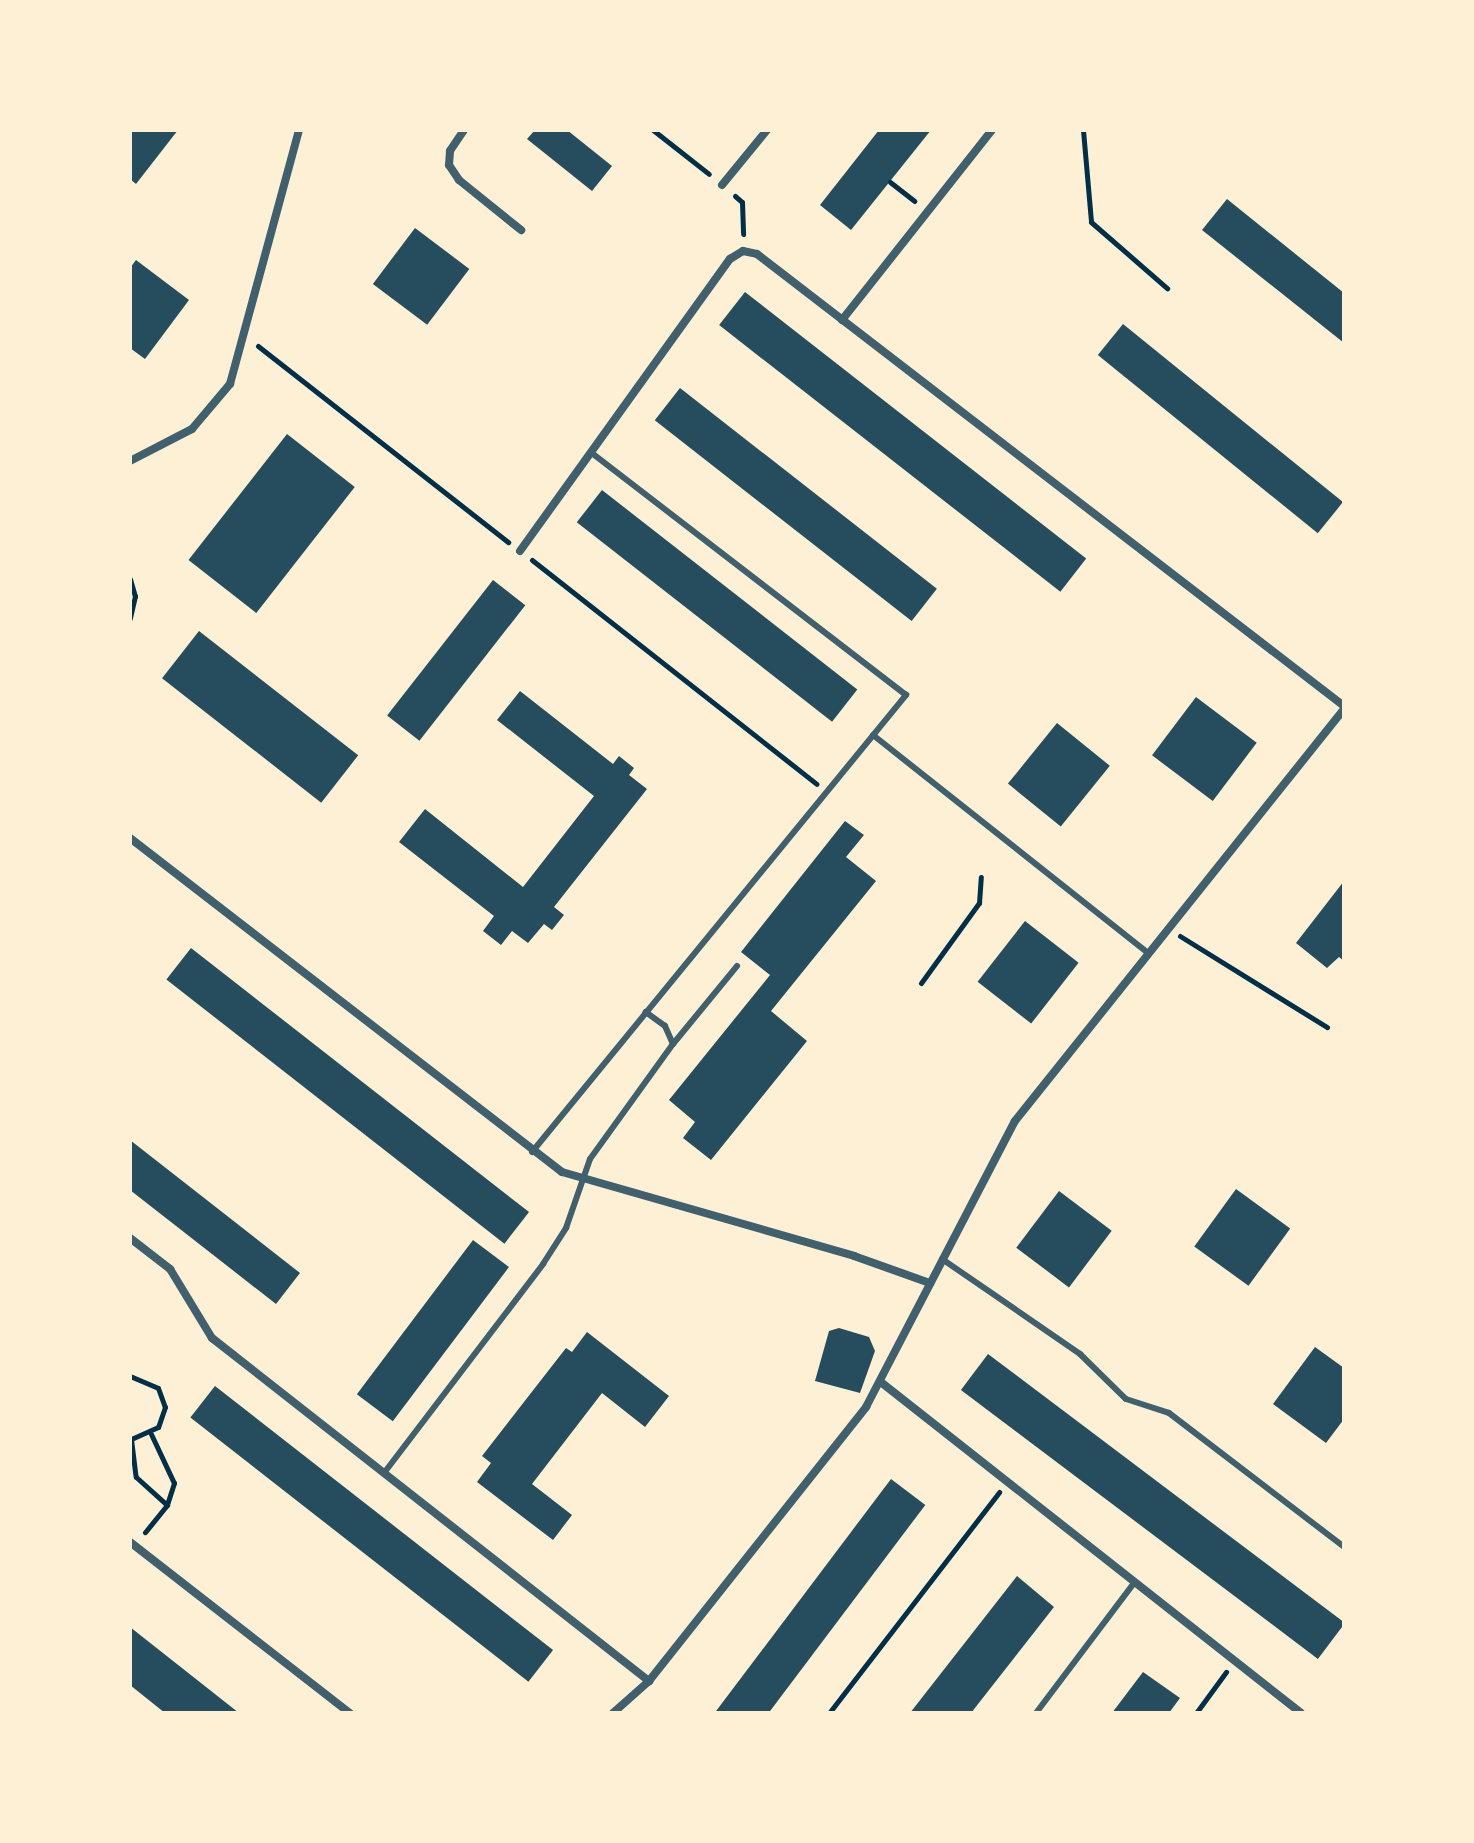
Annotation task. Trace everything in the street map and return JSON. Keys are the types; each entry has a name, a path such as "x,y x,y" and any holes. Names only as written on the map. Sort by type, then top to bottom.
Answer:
{"street":[{"path":"130,461 177,439 206,417 230,384 299,130"},
{"path":"464,130 450,151 449,165 459,180 521,230"},
{"path":"722,185 767,130"},
{"path":"842,320 992,130"},
{"path":"520,551 730,259 743,251 757,254 1344,708 1006,1133 882,1383 649,1681 613,1713"},
{"path":"130,838 532,1152 581,1178 854,1256 930,1283"},
{"path":"130,1238 170,1269 212,1338 649,1681"},
{"path":"882,1383 1301,1713"},
{"path":"132,1544 350,1713"}],"lane":[{"path":"532,1152 906,695 592,453"},
{"path":"873,735 1149,954"},
{"path":"384,1473 543,1264 566,1228 581,1178 603,1138 673,1044 737,966"},
{"path":"646,1012 665,1026 673,1044"},
{"path":"942,1259 1080,1354 1126,1399 1169,1413 1344,1547"},
{"path":"1036,1713 1134,1583"}],"path":[{"path":"1083,130 1091,222 1167,288"},
{"path":"890,182 928,211"},
{"path":"245,336 827,792"},
{"path":"130,579 135,596 130,618"},
{"path":"921,983 979,903 981,877"},
{"path":"1169,929 1327,1027"},
{"path":"130,1376 150,1381 163,1397 163,1418 151,1434 130,1439 136,1477 167,1505"},
{"path":"132,1544 167,1505 174,1483 151,1434"},
{"path":"829,1713 1006,1482"},
{"path":"1196,1713 1234,1662"}],"building":[{"path":"130,130 178,130 136,184 130,179"},
{"path":"535,130 567,130 612,166 592,191 527,139"},
{"path":"879,130 931,130 851,230 820,205"},
{"path":"1227,199 1344,293 1344,343 1202,230"},
{"path":"415,228 469,269 427,325 373,284"},
{"path":"136,260 189,300 145,359 130,348 130,268"},
{"path":"745,292 1086,559 1060,592 719,325"},
{"path":"1123,324 1343,502 1318,533 1098,355"},
{"path":"680,388 937,589 912,621 655,420"},
{"path":"287,434 355,487 256,613 188,560"},
{"path":"602,490 857,689 832,722 577,522"},
{"path":"493,580 525,605 419,741 387,716"},
{"path":"199,631 358,755 321,803 162,678"},
{"path":"520,691 613,764 619,756 634,768 629,775 647,789 554,907 564,915 552,930 544,924 528,943 512,931 501,945 483,931 494,916 399,842 425,809 523,887 594,796 497,720"},
{"path":"1196,697 1257,743 1213,801 1152,755"},
{"path":"1057,723 1110,766 1061,826 1008,784"},
{"path":"845,821 864,835 846,857 876,881 771,1011 807,1041 711,1160 683,1138 695,1122 669,1100 770,975 741,952"},
{"path":"1344,881 1344,961 1339,957 1327,968 1296,943"},
{"path":"1025,921 1079,963 1031,1024 978,982"},
{"path":"191,948 529,1212 504,1244 166,980"},
{"path":"130,1140 300,1273 276,1304 130,1190"},
{"path":"1236,1189 1290,1228 1248,1286 1194,1246"},
{"path":"1059,1191 1112,1231 1069,1287 1016,1248"},
{"path":"473,1240 509,1267 393,1421 357,1394"},
{"path":"839,1328 869,1337 875,1351 860,1393 815,1381 829,1331"},
{"path":"587,1332 669,1396 645,1427 602,1393 532,1484 572,1515 553,1540 477,1482 491,1463 482,1456 566,1348 572,1352"},
{"path":"1315,1347 1344,1368 1344,1419 1326,1443 1273,1404"},
{"path":"988,1354 1344,1622 1318,1659 961,1390"},
{"path":"215,1386 553,1650 528,1682 190,1418"},
{"path":"891,1479 925,1505 769,1713 715,1713"},
{"path":"1017,1576 1054,1607 971,1713 910,1713"},
{"path":"130,1627 239,1713 165,1713 130,1685"},
{"path":"1143,1672 1180,1698 1169,1713 1112,1713"}]}
